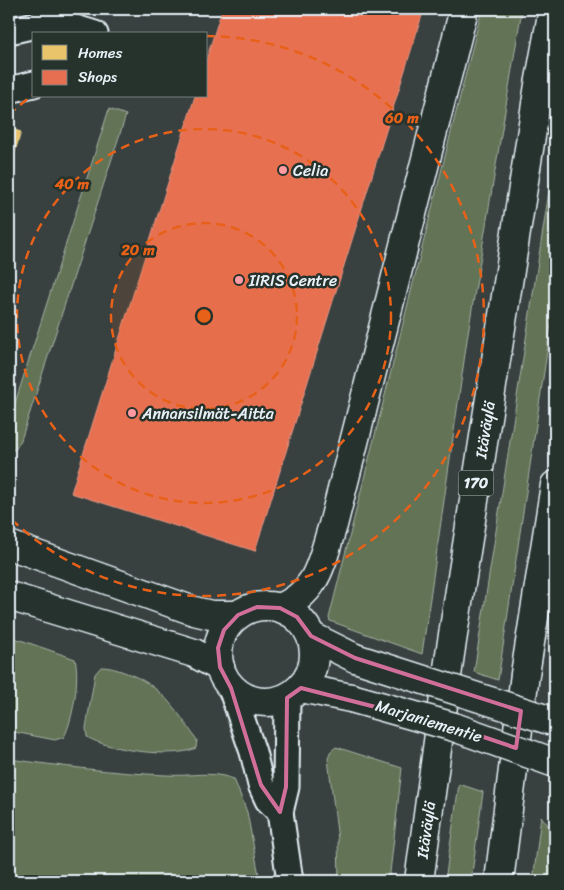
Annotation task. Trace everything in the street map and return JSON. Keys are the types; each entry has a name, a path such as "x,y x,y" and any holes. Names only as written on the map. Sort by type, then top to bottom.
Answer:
{"main road":[{"path":"280,608 294,602 312,586 333,525 464,9"},
{"name":"Itäväylä","path":"419,881 451,644 539,84 553,9"},
{"path":"499,881 525,674 555,485"},
{"path":"9,546 194,611 211,615 238,615 257,607 280,608 297,617 311,636 314,654 311,673 294,693 270,702 248,699 194,653 9,596"},
{"path":"225,678 218,648 224,630 238,615"},
{"path":"311,636 355,658 555,722"},
{"name":"Marjaniementie","path":"294,693 351,698 454,727 555,763"}],"street":[{"path":"9,31 53,21 88,32"},
{"path":"9,90 32,84"},
{"path":"225,678 253,752 261,785 268,800 280,812"},
{"path":"290,881 280,812 286,787 294,693"}],"highlighted area":[{"path":"257,607 280,608 297,617 311,636 355,658 521,711 516,748 454,727 301,688 287,698 286,787 280,812 261,785 231,688 220,667 218,648 224,630 238,615"}],"green space":[{"path":"482,9 522,9 468,333 422,654 330,621 329,618"},
{"path":"109,109 126,115 21,440 15,450 9,449 9,422"},
{"path":"555,153 555,298 498,680 474,672"},
{"path":"9,636 75,659 77,677 75,699 64,737 55,740 9,731"},
{"path":"101,667 115,669 137,677 158,691 174,708 197,740 196,748 173,753 141,752 110,746 87,737 86,728 95,674"},
{"path":"336,747 402,768 389,881 339,881 338,840 328,759 330,752"},
{"path":"9,759 107,771 175,775 209,774 234,779 247,812 260,881 9,881"},
{"path":"459,784 483,792 471,881 445,881"},
{"path":"541,816 555,835 554,881 533,881"}],"building: Homes":[{"path":"9,128 21,132 9,171"}],"building: Shops":[{"name":"IIRIS Centre","path":"222,9 424,9 255,551 71,493 194,98 208,98 208,54"}],"place":[{"name":"Celia","path":"283,170"},
{"name":"IIRIS Centre","path":"239,280"},
{"name":"Annansilmät-Aitta","path":"132,413"}]}
